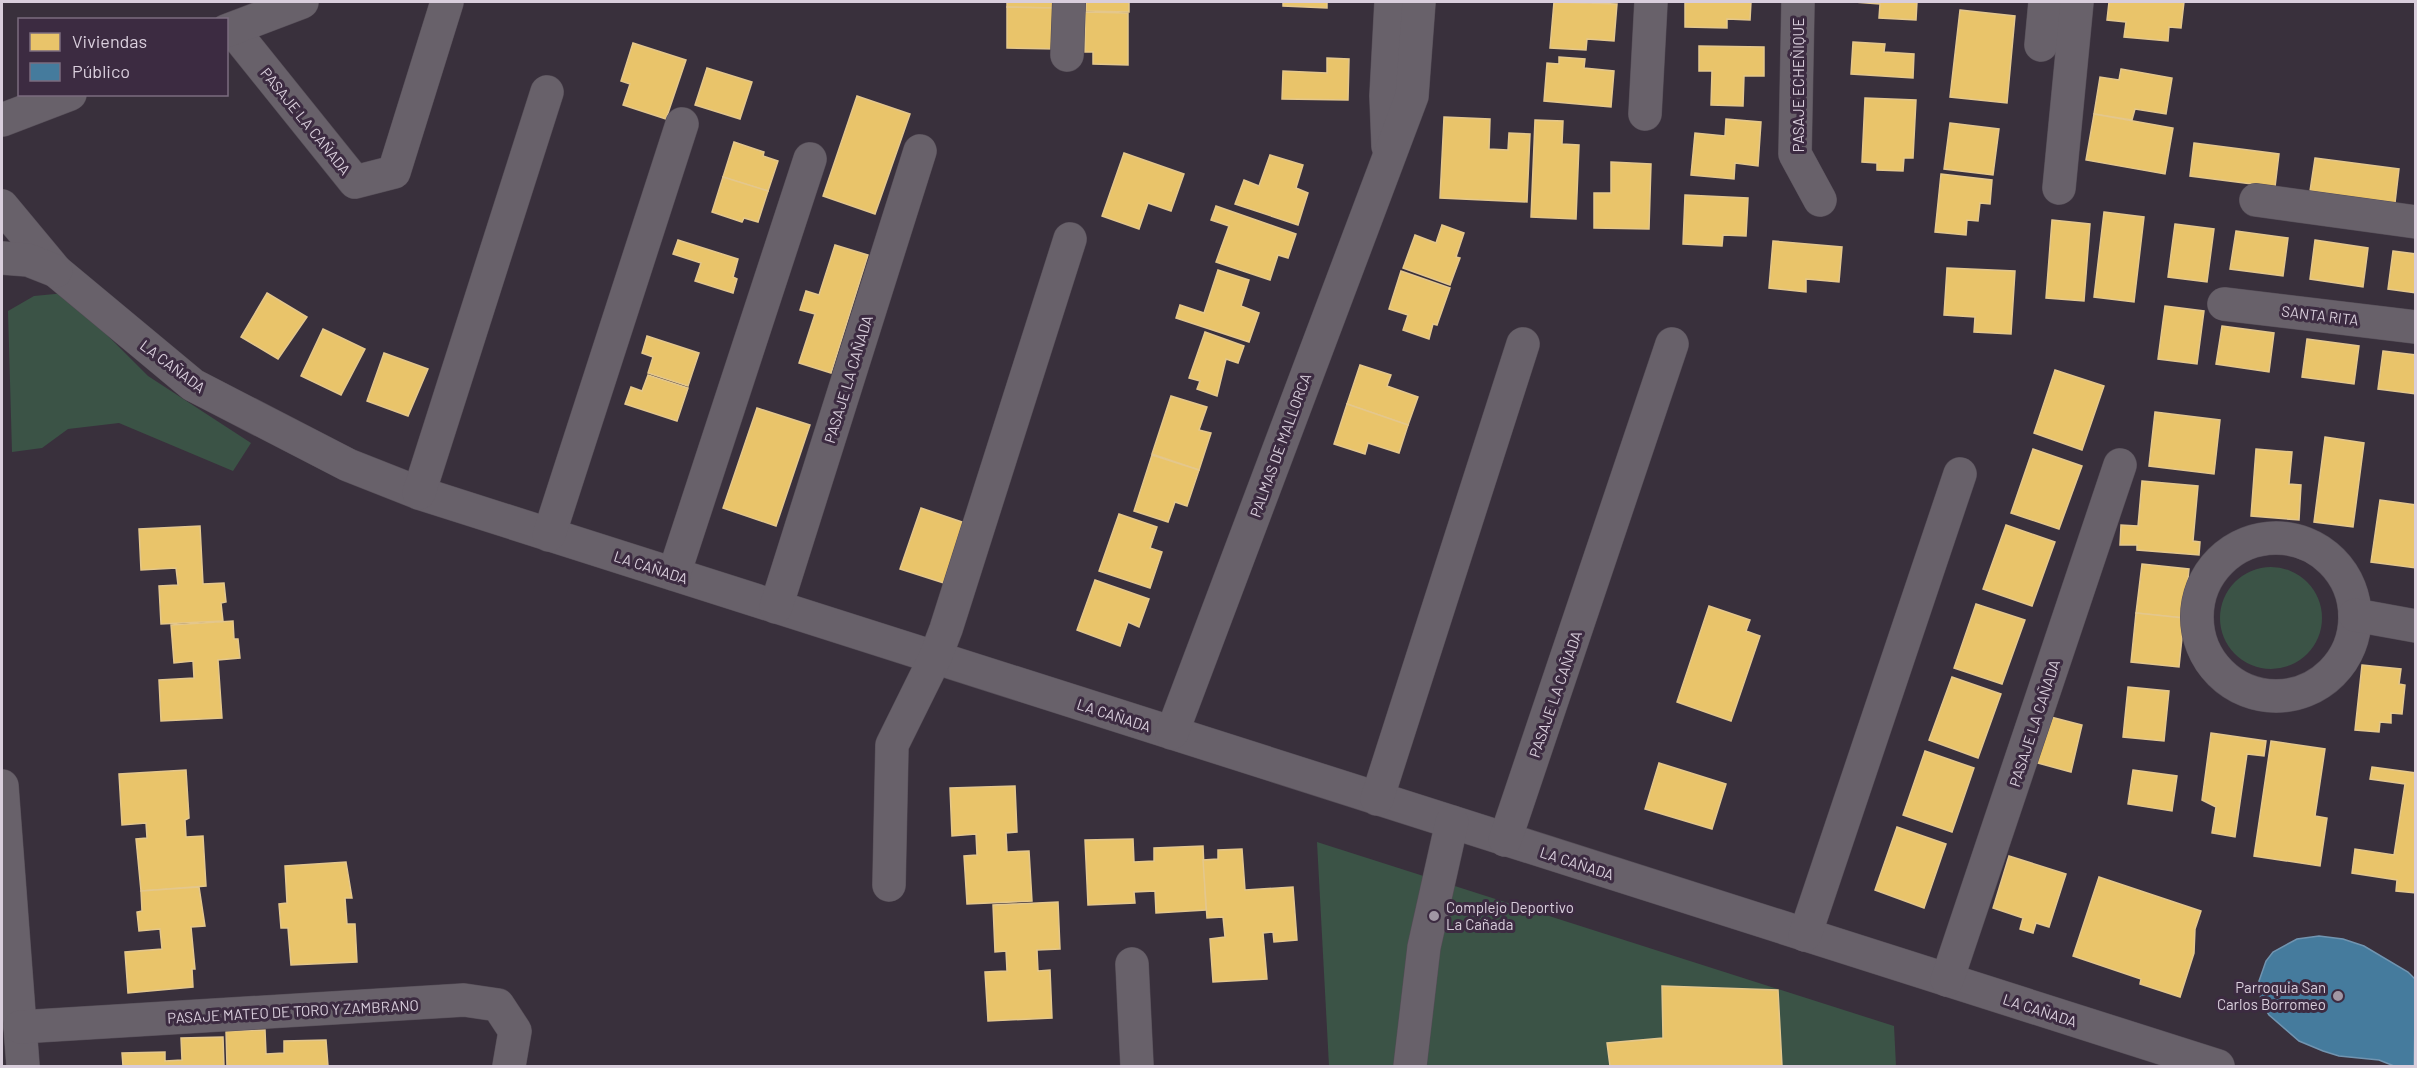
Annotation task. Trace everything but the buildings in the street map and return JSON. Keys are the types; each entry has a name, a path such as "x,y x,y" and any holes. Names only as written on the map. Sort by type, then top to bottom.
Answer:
{"street":[{"name":"PASAJE LA CAÑADA","path":"302,2 229,30 355,182 394,172 447,2"},
{"path":"1067,55 1069,2"},
{"name":"PALMAS DE MALLORCA","path":"1388,156 1386,96 1391,2"},
{"name":"PALMAS DE MALLORCA","path":"1172,733 1412,96 1419,2"},
{"path":"1645,114 1651,2"},
{"name":"PASAJE ECHEÑIQUE","path":"1798,2 1795,154 1820,200"},
{"path":"2041,45 2045,2"},
{"path":"2059,188 2077,2"},
{"path":"419,493 547,92"},
{"path":"2,120 65,96"},
{"path":"549,535 682,124"},
{"name":"PASAJE LA CAÑADA","path":"776,607 920,151"},
{"path":"674,574 810,159"},
{"path":"2256,200 2415,222"},
{"name":"LA CAÑADA","path":"2,206 56,271 193,385 348,465 419,493 2218,1066"},
{"path":"889,885 892,746 935,658 1070,239"},
{"name":"LA CAÑADA","path":"2,258 28,260 56,271"},
{"name":"SANTA RITA","path":"2224,304 2415,327"},
{"path":"1377,799 1522,344"},
{"name":"PASAJE LA CAÑADA","path":"1505,840 1672,344"},
{"name":"PASAJE LA CAÑADA","path":"1947,980 2120,465"},
{"path":"1805,935 1960,474"},
{"path":"2266,539 2293,540 2317,550 2341,574 2350,589 2355,615 2352,640 2340,664 2322,682 2299,694 2273,697 2247,691 2225,678 2208,658 2198,633 2197,608 2205,583 2220,561 2241,546 2266,539"},
{"path":"2355,615 2415,626"},
{"path":"2,786 23,1066"},
{"path":"1410,1066 1424,947 1452,822"},
{"path":"1132,964 1137,1066"},
{"name":"PASAJE MATEO DE TORO Y ZAMBRANO","path":"20,1027 464,1000 498,1005 515,1030 509,1066"}],"green space":[{"path":"65,293 148,376 251,443 233,471 119,423 68,429 42,448 12,452 8,311 34,296"},
{"path":"2271,567 2290,571 2307,582 2318,599 2322,618 2318,637 2307,654 2290,665 2271,669 2252,665 2235,654 2224,637 2220,618 2224,599 2235,582 2252,571"},
{"name":"Complejo Deportivo La Cañada","path":"1317,842 1894,1026 1896,1066 1329,1066"}],"place":[{"name":"Complejo Deportivo La Cañada","path":"1434,916"},
{"name":"Parroquia San Carlos Borromeo","path":"2338,996"}]}
